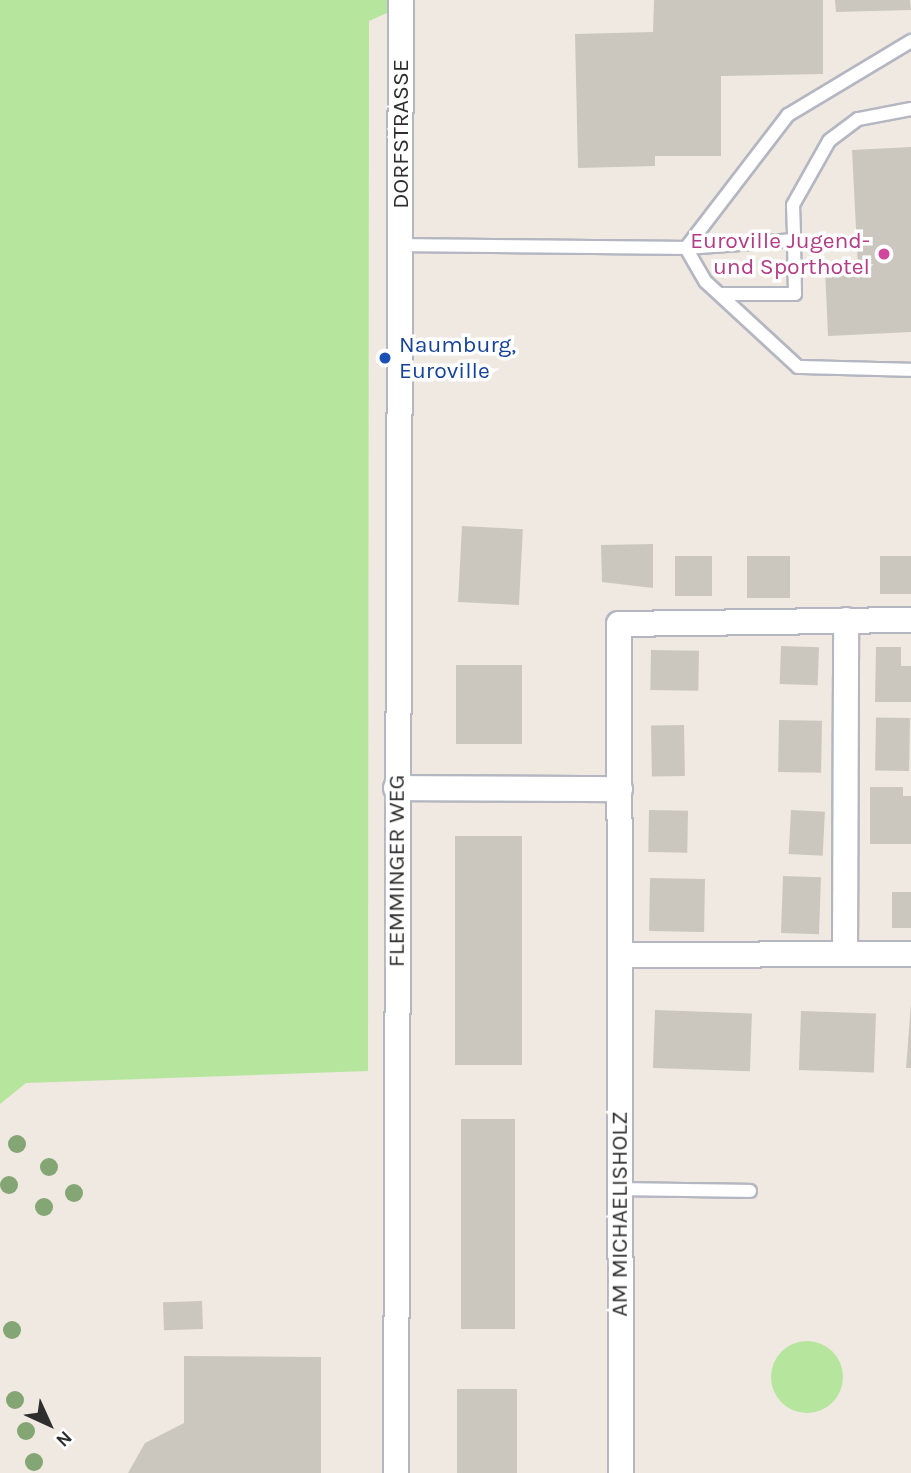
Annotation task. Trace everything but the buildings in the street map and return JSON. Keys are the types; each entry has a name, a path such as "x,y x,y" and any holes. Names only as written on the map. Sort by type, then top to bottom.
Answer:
{"street":[{"name":"DORFSTRASSE","path":"400,257 401,0"},
{"name":"FLEMMINGER WEG","path":"397,1473 396,788 400,257"},
{"path":"845,954 846,620"},
{"name":"AM MICHAELISHOLZ","path":"621,1473 619,624 911,620"},
{"path":"396,788 620,789"},
{"path":"620,955 911,954"}],"lane":[{"path":"686,248 788,115 911,41"},
{"path":"720,294 795,294 793,205 829,141 858,119 911,109"},
{"path":"400,257 686,248 794,240"},
{"path":"686,248 720,294 798,367 911,370"},
{"path":"621,1189 750,1191"}],"green space":[{"path":"0,0 416,0 369,21 368,1071 26,1083 0,1104"},
{"path":"807,1341 827,1347 837,1357 843,1377 837,1397 827,1407 807,1413 787,1407 777,1397 771,1377 777,1357 787,1347"}],"place":[{"name":"Euroville Jugend- und Sporthotel","path":"884,254"},
{"name":"Naumburg, Euroville","path":"385,358"}]}
